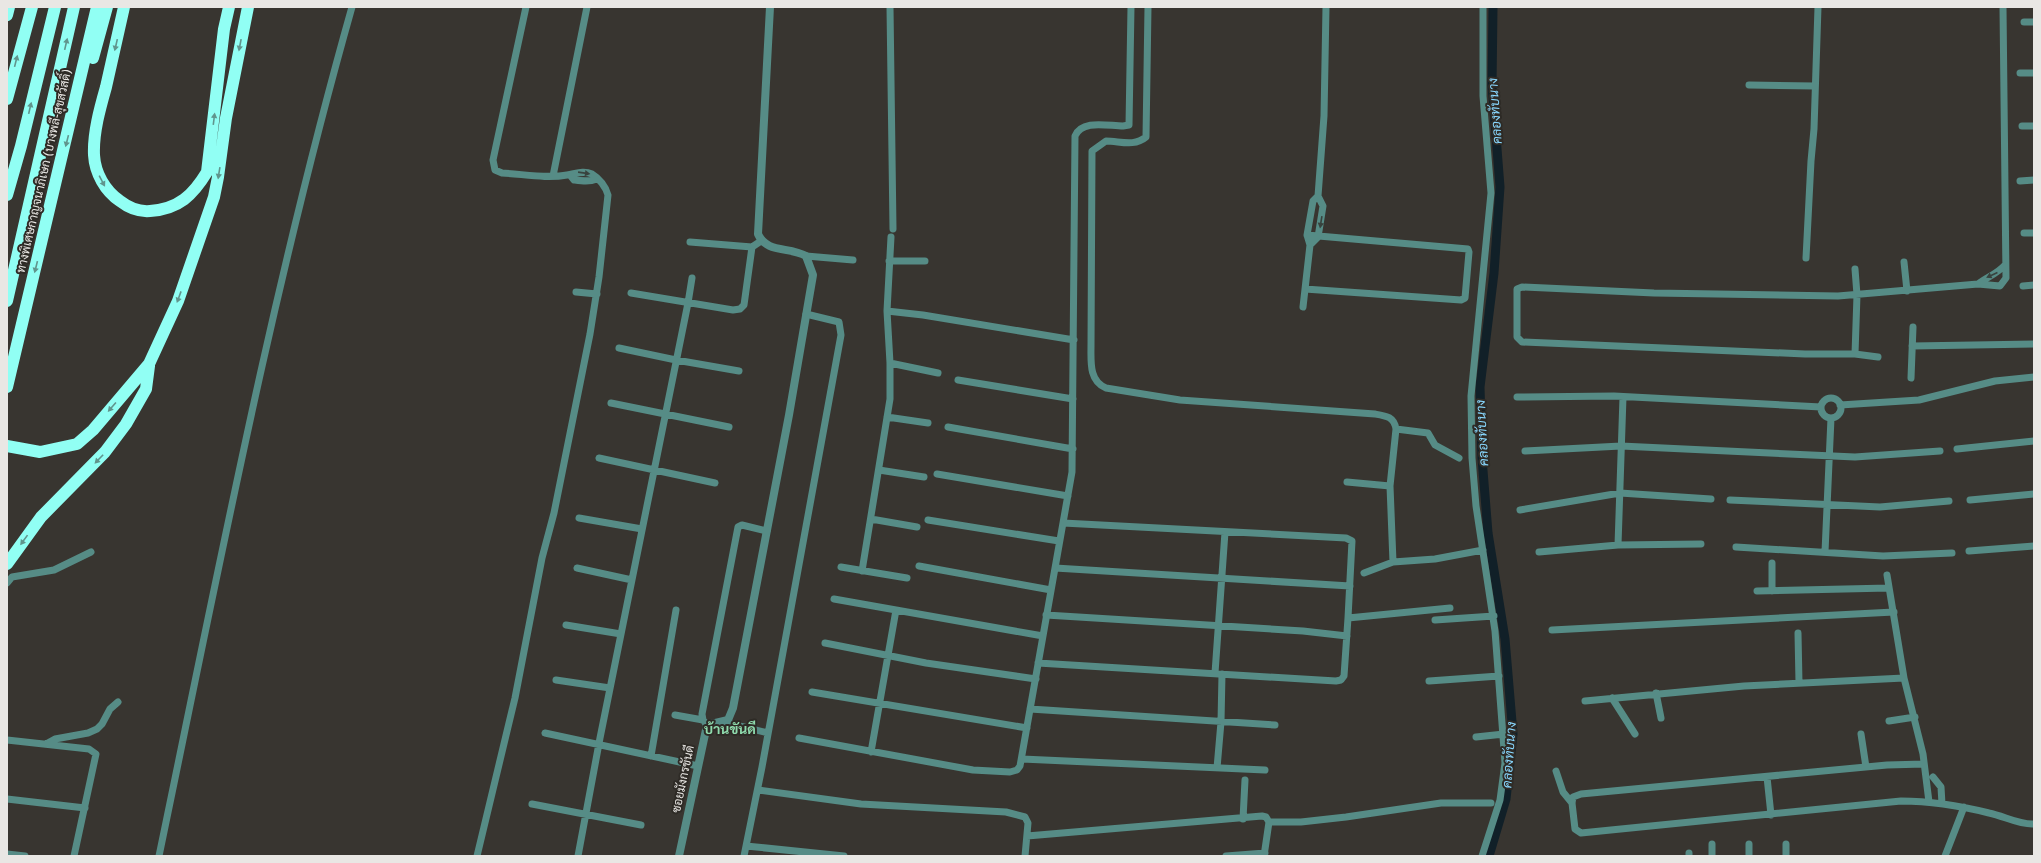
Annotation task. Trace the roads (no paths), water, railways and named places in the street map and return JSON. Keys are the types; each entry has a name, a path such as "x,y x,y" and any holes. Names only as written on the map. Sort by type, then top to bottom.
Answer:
{"highway":[{"path":"7,15 9,7"},
{"path":"7,99 32,7"},
{"path":"7,195 21,146 55,7"},
{"name":"ทางพิเศษกาญจนาภิเษก (บางพลี-สุขสวัสดิ์)","path":"7,301 74,7"},
{"name":"ทางพิเศษกาญจนาภิเษก (บางพลี-สุขสวัสดิ์)","path":"7,387 97,7"},
{"path":"72,117 101,33 107,7"},
{"path":"124,7 98,116 94,155 97,171 107,190 131,209 146,212 162,210 182,203 195,189 207,172 224,29 229,7"},
{"path":"7,446 40,452 76,444 93,430 149,364 178,301 214,197 226,118 248,7"},
{"path":"7,564 41,517 105,452 126,424 146,389 149,364"}],"street":[{"path":"159,856 240,463 303,191 352,7"},
{"path":"477,856 515,698 542,558 554,513 597,294 608,195 604,184 591,174 577,172 570,175 553,176 502,172 495,170 493,160 526,7"},
{"path":"553,176 587,7"},
{"path":"770,7 758,234 761,241 770,248 798,251 806,256 853,260"},
{"path":"890,7 893,229"},
{"path":"799,738 973,770 1001,772 1017,770 1022,759 1054,568 1072,472 1075,136 1078,129 1084,126 1129,125 1131,7"},
{"path":"1148,7 1146,137 1139,142 1131,144 1106,141 1092,151 1091,346 1092,374 1095,381 1100,386 1114,391 1157,398 1376,414 1391,418 1395,422 1396,429 1390,486 1393,562"},
{"path":"1310,245 1318,237 1323,206 1318,196 1324,116 1326,7"},
{"path":"1482,856 1498,808 1503,785 1505,762 1494,616 1475,494 1471,396 1491,193 1483,96 1483,7"},
{"path":"1806,258 1818,7"},
{"path":"1878,357 1855,354 1805,354 1522,342 1517,337 1517,289 1522,287 1654,293 1857,295 1978,284 1994,287 2000,286 2006,278 2003,7"},
{"path":"2024,22 2034,22"},
{"path":"2020,73 2034,73"},
{"path":"1748,85 1815,86"},
{"path":"2022,126 2034,126"},
{"path":"2020,181 2034,180"},
{"path":"1303,308 1310,245 1307,235 1313,201 1318,196"},
{"path":"2024,233 2034,232"},
{"path":"1305,289 1457,301 1465,298 1468,249 1307,235"},
{"path":"862,571 890,399 890,363 887,311 891,237"},
{"path":"690,242 752,247 761,241"},
{"path":"630,292 688,304 733,310 740,309 744,305 752,247"},
{"path":"724,722 728,720 733,708 767,531 813,276 806,256"},
{"path":"889,261 925,261"},
{"path":"1904,262 1907,290"},
{"path":"1978,284 1986,277 2000,271 2005,265"},
{"path":"1855,269 1857,295 1855,354"},
{"path":"578,856 692,278"},
{"path":"2023,286 2034,285"},
{"path":"576,292 597,294"},
{"path":"887,311 923,315 1074,340"},
{"path":"744,856 758,790 841,335 839,322 806,314"},
{"path":"1911,378 1913,327"},
{"path":"1912,346 2034,344"},
{"path":"619,348 740,371"},
{"path":"890,363 938,373"},
{"path":"1840,405 1839,414 1831,418 1823,415 1821,407 1825,400 1830,399 1834,399 1840,405 1920,400 1996,381 2034,377"},
{"path":"958,380 1073,399"},
{"path":"1517,397 1623,397 1821,407"},
{"path":"1618,545 1623,397"},
{"path":"611,403 729,427"},
{"path":"887,417 928,423"},
{"path":"1825,552 1831,418"},
{"path":"948,427 1073,449"},
{"path":"1396,429 1428,432 1435,445 1459,458"},
{"path":"1957,449 2034,441"},
{"path":"1525,451 1621,446 1829,456 1863,456 1940,451"},
{"path":"599,458 715,482"},
{"path":"879,470 924,477"},
{"path":"937,474 1068,496"},
{"path":"1347,482 1390,486"},
{"path":"1520,510 1620,493 1711,499"},
{"path":"1970,500 2034,494"},
{"path":"1730,500 1880,507 1949,501"},
{"path":"579,518 642,529"},
{"path":"871,519 917,527"},
{"path":"928,520 1059,541"},
{"path":"1038,663 1341,680 1344,676 1352,541 1346,538 1062,523"},
{"path":"705,722 738,527 742,525 767,531"},
{"path":"1217,768 1221,722 1219,627 1225,532"},
{"path":"1539,552 1618,545 1701,544"},
{"path":"1969,551 2034,546"},
{"path":"1736,547 1883,556 1952,553"},
{"path":"1364,573 1393,562 1435,559 1483,550"},
{"path":"7,582 12,577 54,570 91,552"},
{"path":"1772,563 1772,591"},
{"path":"920,566 1051,590"},
{"path":"841,567 908,578"},
{"path":"577,568 632,580"},
{"path":"1054,568 1350,586"},
{"path":"1887,575 1904,678 1915,717 1924,764 1929,802"},
{"path":"1757,591 1889,588"},
{"path":"834,599 1043,636"},
{"path":"1348,618 1450,608"},
{"path":"651,756 676,610"},
{"path":"871,752 896,610"},
{"path":"1552,630 1894,612"},
{"path":"1046,615 1219,627 1303,631 1347,636"},
{"path":"1435,620 1494,616"},
{"path":"566,625 622,634"},
{"path":"1798,633 1799,683"},
{"path":"825,643 1036,680"},
{"path":"1429,681 1499,676"},
{"path":"1585,701 1656,693 1799,683 1904,678"},
{"path":"556,680 610,688"},
{"path":"812,692 1027,728"},
{"path":"1656,693 1661,718"},
{"path":"1612,698 1617,709 1628,721 1635,734"},
{"path":"46,744 55,739 97,729 102,724 110,710 118,702"},
{"path":"1030,709 1275,725"},
{"path":"675,715 705,722 724,722 768,733"},
{"path":"1889,721 1915,717"},
{"name":"ซอยมังกรขันดี","path":"679,856 698,766 705,722"},
{"path":"545,733 599,746 698,766"},
{"path":"1476,737 1504,734"},
{"path":"1861,734 1866,767"},
{"path":"7,740 89,748 96,754 74,856"},
{"path":"1022,759 1265,770"},
{"path":"1924,764 1866,767 1581,794 1573,797 1572,803 1575,829 1581,833 1901,801 1929,802 1964,807 2022,823 2034,824"},
{"path":"1556,771 1563,792 1572,803"},
{"path":"1766,777 1771,815"},
{"path":"1933,777 1942,789 1942,804"},
{"path":"1242,819 1244,780"},
{"path":"758,790 861,804 1006,812 1025,817 1028,823 1025,856"},
{"path":"7,798 85,808"},
{"path":"1269,822 1301,822 1441,803 1491,803"},
{"path":"532,804 641,825"},
{"path":"1946,856 1964,807"},
{"path":"1027,836 1242,819 1262,816 1266,817 1269,822 1264,855 1226,856"},
{"path":"1712,844 1712,856"},
{"path":"1749,844 1749,856"},
{"path":"1786,844 1786,856"},
{"path":"746,846 844,856"},
{"path":"7,854 25,856"}],"waterway":[{"name":"คลองทับนาง","path":"1489,856 1506,799 1513,734 1505,639 1488,533 1482,458 1480,387 1494,273 1500,187 1492,85 1493,7"}],"district":[{"name":"บ้านขันดี","path":"730,729"}]}
